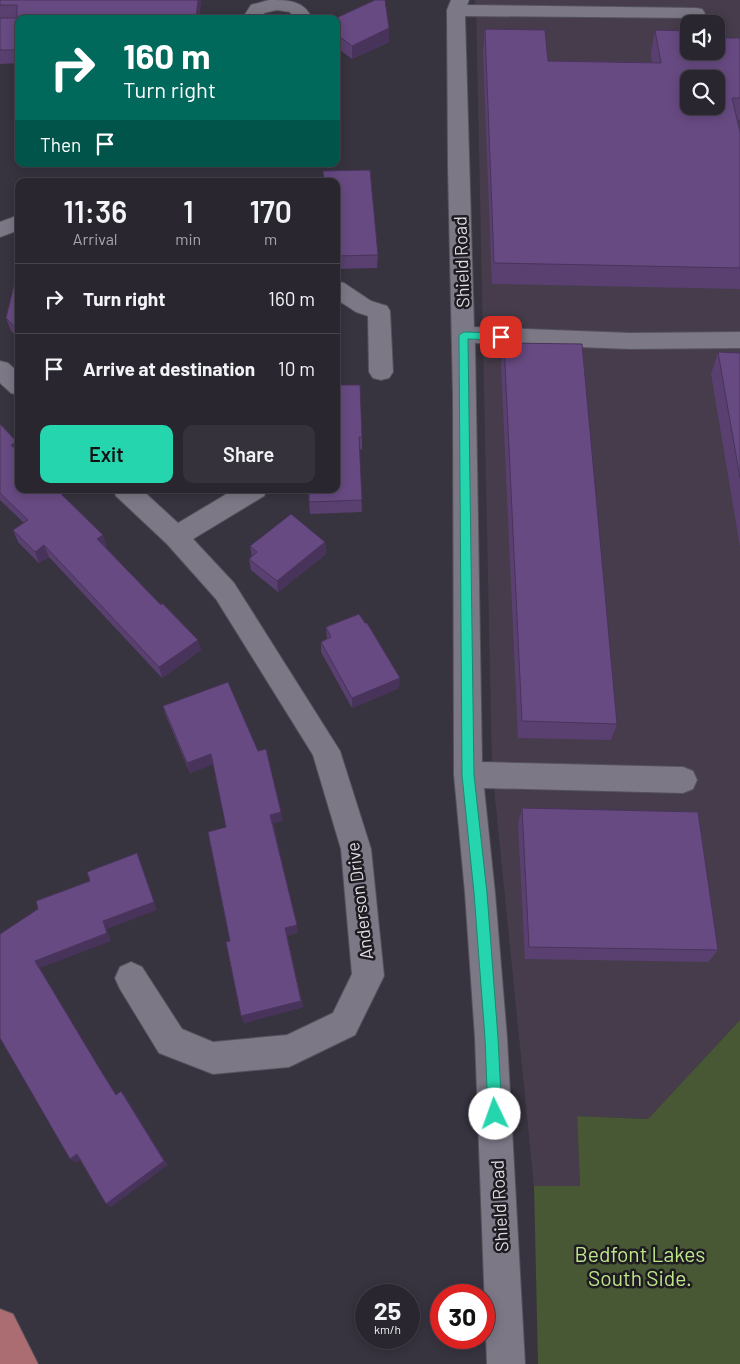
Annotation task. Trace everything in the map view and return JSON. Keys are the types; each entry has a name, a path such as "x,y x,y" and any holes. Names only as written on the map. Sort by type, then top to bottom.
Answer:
{"main road":[{"path":"0,1327 19,1364"}],"street":[{"path":"253,15 257,9 279,3 294,6 301,15"},
{"path":"458,5 696,13"},
{"name":"Shield Road","path":"458,5 458,168 464,335 468,775 480,893 491,1038 506,1364"},
{"path":"0,230 15,224"},
{"path":"340,291 364,308 379,312 381,372"},
{"path":"464,335 630,341 740,340"},
{"path":"0,369 15,383"},
{"name":"Anderson Drive","path":"129,493 176,537 225,591 326,751 356,849 368,976 344,1024 289,1051 212,1058 171,1041 131,978"},
{"path":"176,537 248,493"},
{"path":"468,775 682,780"}],"shaded area":[{"path":"474,0 740,0 740,1020 648,1119 577,1116 580,1186 534,1186 492,768 476,5"}],"green space":[{"name":"Bedfont Lakes South Side.","path":"740,1020 740,1364 538,1364 534,1186 580,1186 577,1116 648,1119"}],"building":[{"path":"0,0 198,0 196,15 17,15 17,5 0,5"},
{"path":"375,0 385,0 389,28 352,46 340,37 340,16"},
{"path":"0,18 15,18 15,50 0,50"},
{"path":"485,29 545,30 548,61 661,63 655,30 680,31 680,60 725,60 725,38 740,38 740,98 732,98 740,132 740,268 494,263"},
{"path":"370,170 378,255 340,256 340,178 324,178 323,171"},
{"path":"15,281 15,327 6,318"},
{"path":"504,343 582,344 617,724 522,721"},
{"path":"718,352 740,353 740,478"},
{"path":"340,385 360,385 362,437 359,437 362,500 309,502 309,493 340,493"},
{"path":"0,424 15,440 15,443 11,445 15,448 15,493 60,493 103,535 97,539 198,640 159,667 44,545 35,552 13,530 28,520 0,493"},
{"path":"291,514 325,542 277,581 249,559 257,552 250,546"},
{"path":"359,614 367,623 400,678 352,698 321,642 331,637 326,627"},
{"path":"228,682 258,751 266,749 281,812 270,815 297,925 285,928 301,1001 241,1016 226,942 230,941 208,832 226,827 211,754 187,763 163,706"},
{"path":"522,808 698,812 718,950 529,947"},
{"path":"137,853 154,902 103,921 107,933 35,961 116,1095 121,1091 164,1161 106,1204 77,1154 70,1159 0,1038 0,934 38,909 36,901 90,881 87,872"}],"route":[{"path":"495,1114 480,893 468,775 464,335 501,337"}]}
